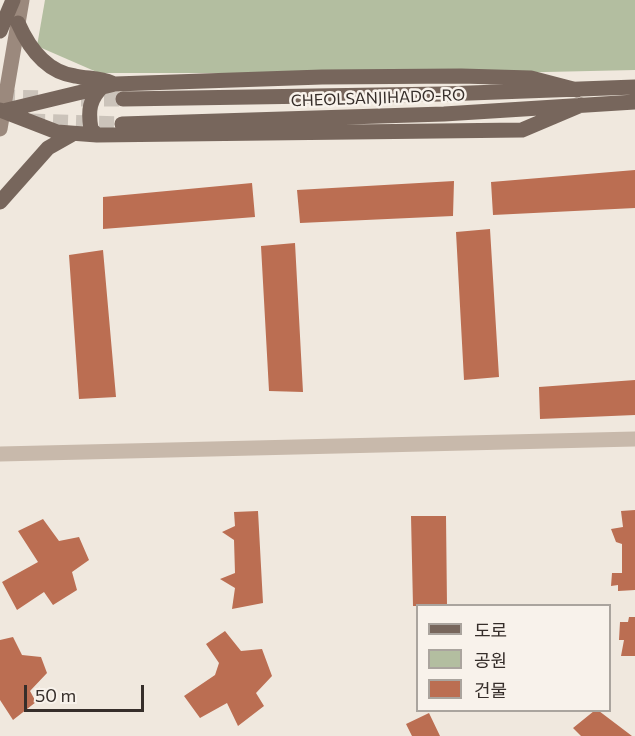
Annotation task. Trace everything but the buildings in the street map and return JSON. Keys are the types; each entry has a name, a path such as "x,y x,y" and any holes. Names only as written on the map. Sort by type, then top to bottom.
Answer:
{"main road":[{"path":"0,129 7,26 13,0"},
{"path":"7,26 22,0"},
{"path":"7,26 46,63 74,76 100,78 109,85"},
{"path":"1,111 109,85 322,76 531,78 579,97"},
{"path":"97,135 91,129 90,104 93,95 109,85"},
{"name":"CHEOLSANJIHADO-RO","path":"122,124 444,114 579,97 635,87"},
{"path":"1,111 71,135 522,130 579,97"},
{"name":"CHEOLSANJIHADO-RO","path":"123,99 579,97 635,102"},
{"path":"0,202 48,148 71,135"}],"street":[{"path":"0,454 635,439"}],"green space":[{"path":"45,0 635,0 635,70 501,73 99,73 37,46"}],"tunnel":[{"path":"0,97 45,98"},
{"path":"81,99 123,99"},
{"path":"30,121 122,124"}]}
